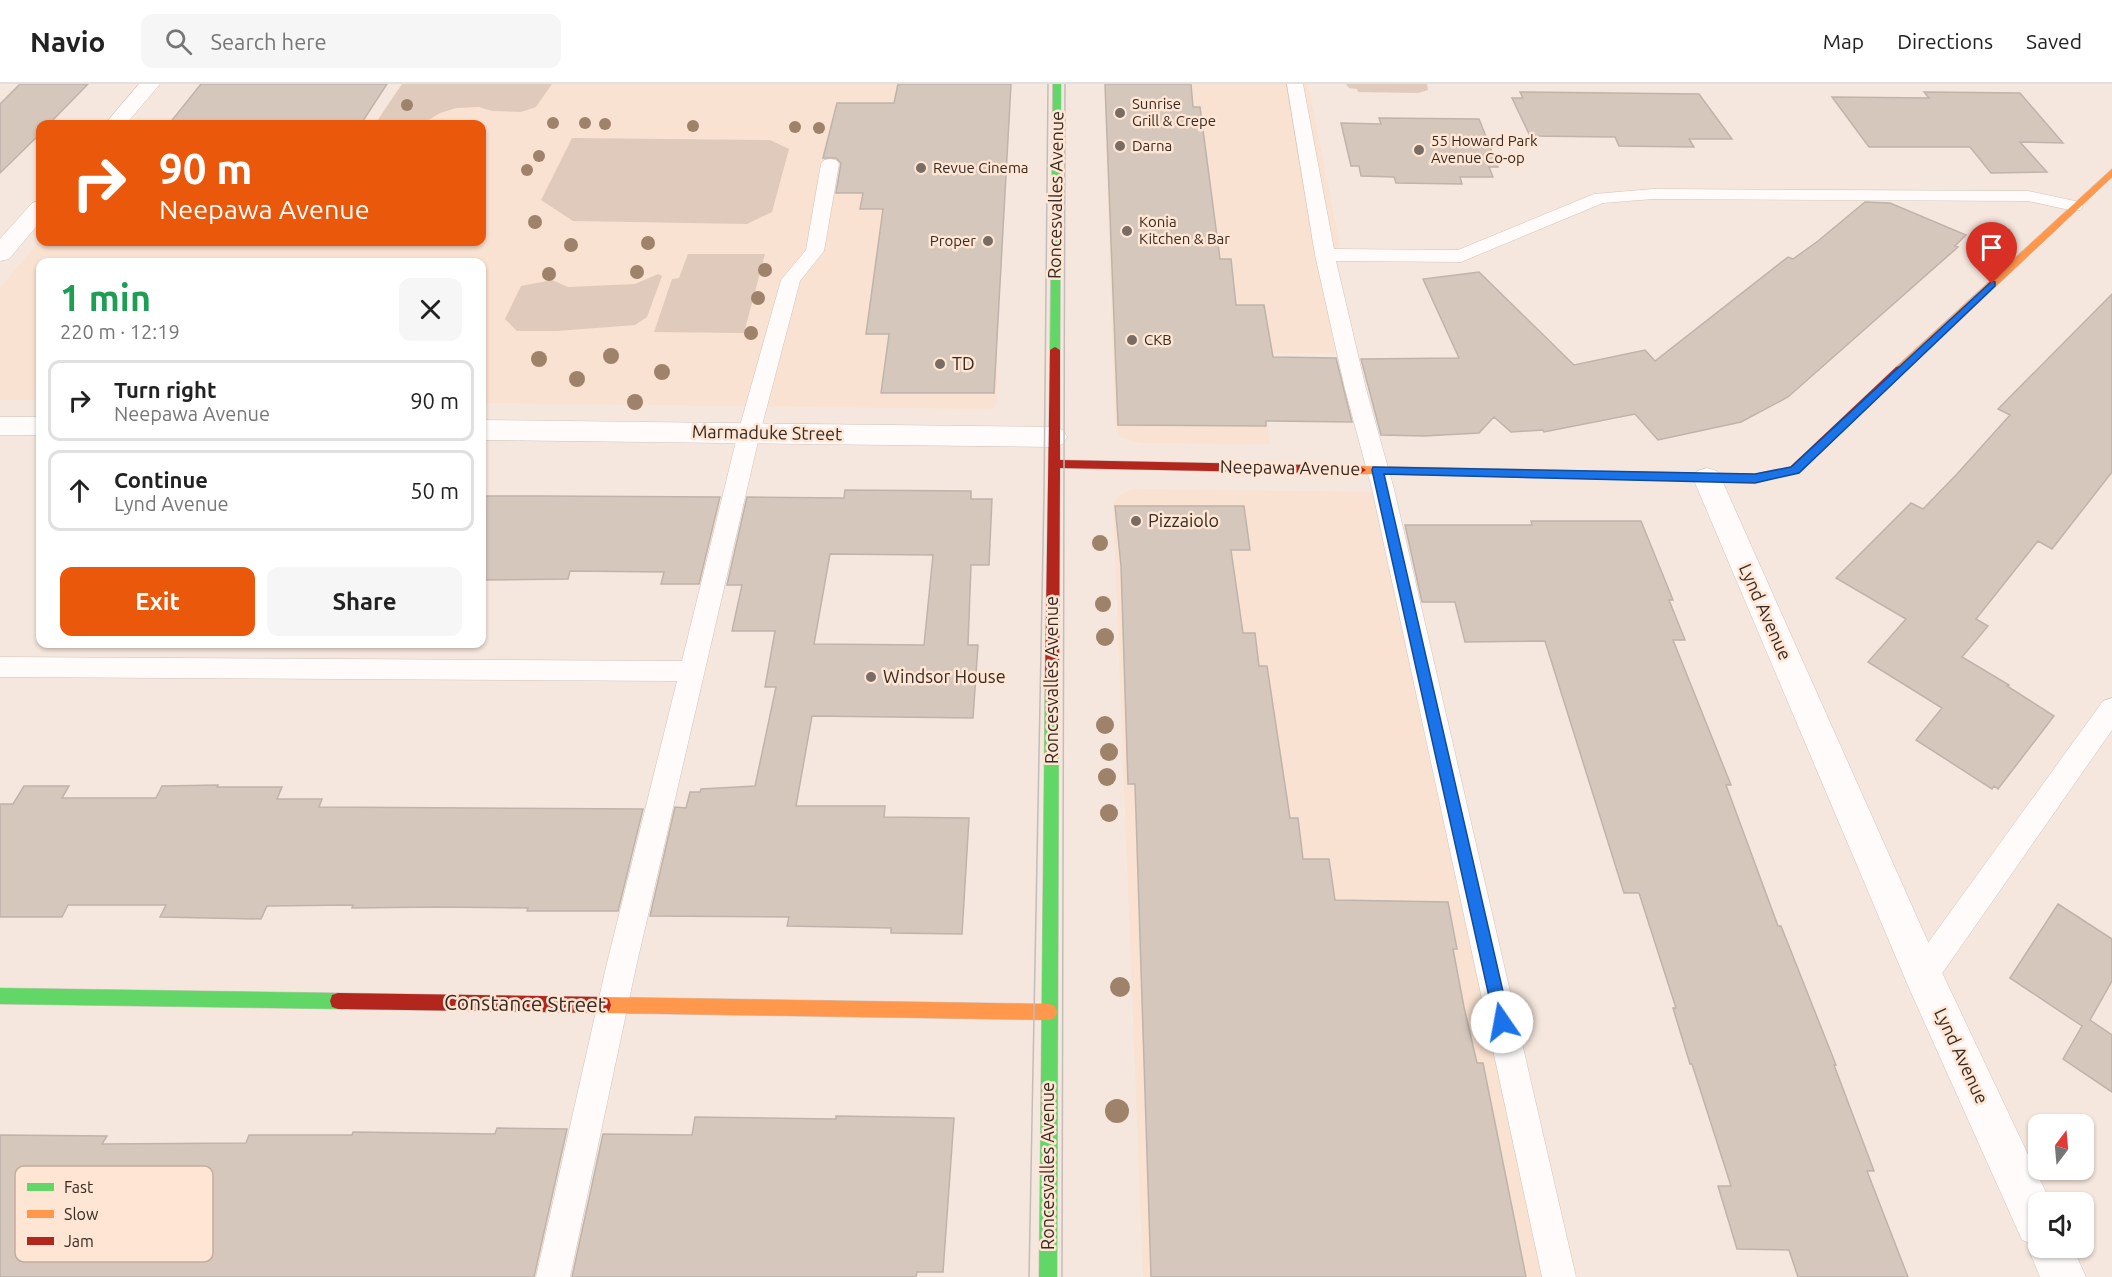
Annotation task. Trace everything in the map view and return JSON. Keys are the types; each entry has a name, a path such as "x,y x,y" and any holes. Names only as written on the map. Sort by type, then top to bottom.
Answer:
{"street":[{"path":"118,120 150,84"},
{"name":"Roncesvalles Avenue","path":"1048,1277 1057,84"},
{"path":"1707,478 1755,478 1794,470 2112,172"},
{"path":"0,254 36,213"},
{"path":"0,426 36,426"},
{"name":"Marmaduke Street","path":"486,430 750,433 1053,451"},
{"name":"Neepawa Avenue","path":"1053,451 1377,470 1707,478"},
{"name":"Lynd Avenue","path":"1707,478 1923,975 2028,1202"},
{"name":"Constance Street","path":"0,996 1049,1012"},
{"path":"2054,1258 2063,1277"}],"lane":[{"path":"1295,84 1324,255 1377,470 1558,1277"},
{"path":"553,1277 612,1005 691,670 791,280 815,252 830,164"},
{"path":"1324,255 1461,256 1600,198 1653,194 2028,196 2074,206"},
{"path":"0,667 691,670"},
{"path":"1923,975 2112,709"}],"shaded area":[{"path":"402,84 1011,84 997,334 997,402 994,407 987,409 486,403 486,258 36,258 36,400 0,400 0,288 36,245 486,246 486,120 378,120"},
{"path":"402,84 552,84 536,107 521,112 492,111 479,107 456,108 440,113 429,120 378,120"},
{"path":"1104,84 1308,84 1340,246 1318,260 1335,353 1257,353 1270,444 1140,443 1121,437 1115,427"},
{"path":"1346,84 1427,84 1428,90 1418,93 1358,92 1357,89 1349,88"},
{"path":"572,138 770,140 789,149 772,212 747,224 573,221 541,200"},
{"path":"688,254 765,254 744,333 654,332 672,279 679,278"},
{"path":"658,274 662,276 647,317 635,325 557,331 517,331 505,319 521,286 552,280 568,287 635,284"},
{"path":"1131,489 1379,492 1420,717 1543,1277 1143,1277 1113,503"}],"building":[{"path":"20,84 88,84 53,120 36,120 36,138 0,173 0,104"},
{"path":"201,84 387,84 364,120 172,120"},
{"path":"898,84 1011,84 994,393 881,393 889,334 866,334 883,209 860,209 863,193 836,193 841,163 836,158 823,158 837,103 894,103"},
{"path":"1105,84 1191,84 1193,107 1200,107 1220,259 1231,259 1236,305 1264,305 1273,357 1336,358 1352,422 1266,421 1266,426 1118,425"},
{"path":"1520,92 1699,94 1732,139 1689,139 1694,147 1619,146 1615,137 1530,136 1512,98 1523,98"},
{"path":"1924,92 2020,93 2063,143 2020,142 2047,172 1991,173 1970,147 1869,147 1832,97 1929,98"},
{"name":"55 Howard Park Avenue Co-op","path":"1379,118 1479,119 1498,167 1489,167 1493,177 1460,177 1462,184 1396,183 1394,177 1361,176 1359,166 1351,166 1341,123 1381,124"},
{"path":"1865,202 1890,203 1966,235 1955,246 1958,247 1788,397 1741,422 1658,440 1635,414 1544,432 1543,430 1511,432 1494,417 1479,433 1424,436 1381,435 1361,359 1459,358 1423,279 1479,272 1574,365 1645,350 1655,361 1788,257 1793,259 1818,241"},
{"path":"2112,294 2112,472 2052,549 2038,541 1976,619 1988,626 1962,657 2009,685 2007,686 2054,716 1998,789 1994,786 1992,789 1916,740 1942,708 1868,662 1906,619 1836,578 1911,503 1923,509 2010,415 1998,409"},
{"path":"845,490 971,491 971,499 992,499 989,565 971,565 968,645 978,645 973,718 812,716 796,806 885,806 884,817 969,818 962,934 891,933 891,928 787,926 789,917 650,916 675,807 686,808 690,792 700,792 701,789 755,786 776,687 765,687 775,631 732,631 742,585 727,585 747,497 844,498","holes":["830,554 933,555 924,645 814,644"]},
{"path":"486,496 720,497 699,584 661,584 664,572 570,571 568,579 486,580"},
{"path":"1115,506 1244,506 1250,550 1231,550 1243,633 1255,633 1259,666 1267,666 1290,818 1298,818 1303,859 1329,859 1335,900 1448,902 1457,949 1453,949 1464,1007 1477,1063 1483,1063 1526,1277 1151,1277 1135,784 1128,784 1121,566"},
{"path":"1531,521 1641,521 1673,600 1669,600 1685,640 1673,640 1731,785 1726,785 1778,926 1781,926 1836,1065 1834,1065 1874,1171 1867,1171 1908,1277 1798,1277 1789,1250 1737,1249 1718,1186 1731,1186 1692,1064 1690,1064 1673,1008 1676,1008 1639,893 1624,893 1545,641 1465,642 1455,602 1422,602 1405,525 1532,525"},
{"path":"218,785 217,787 282,787 277,799 322,799 319,807 643,809 618,911 527,911 528,908 352,908 353,905 267,906 261,919 160,917 166,905 68,905 62,917 0,917 0,804 13,804 24,786 69,786 62,798 156,798 162,786"},
{"path":"2058,904 2112,939 2112,981 2090,1020 2112,1035 2112,1092 2063,1059 2082,1026 2010,978"},
{"path":"836,1116 954,1118 943,1272 917,1272 916,1277 572,1277 603,1134 692,1135 695,1117 836,1119"},
{"path":"497,1128 567,1129 534,1277 0,1277 0,1135 107,1136 102,1144 246,1143 249,1135 352,1135 353,1132 495,1134"}],"tram line":[{"path":"1029,1277 1044,493 1048,84"},
{"path":"1062,1277 1065,84"}],"traffic: fast":[{"path":"1055,350 1057,84"},
{"path":"1048,1277 1052,681"},
{"path":"0,996 338,1001"}],"traffic: slow":[{"path":"1900,370 2112,172"},
{"path":"1360,470 1651,476"},
{"path":"603,1005 1049,1012"}],"traffic: jam":[{"path":"1052,681 1055,350"},
{"path":"1651,476 1755,478 1794,470 1900,370"},
{"path":"1053,464 1360,470"},
{"path":"338,1001 603,1005"}],"place":[{"name":"Sunrise Grill & Crepe","path":"1120,113"},
{"name":"Darna","path":"1120,146"},
{"name":"55 Howard Park Avenue Co-op","path":"1419,150"},
{"name":"Revue Cinema","path":"921,168"},
{"name":"Konia Kitchen & Bar","path":"1127,231"},
{"name":"Proper","path":"988,241"},
{"name":"CKB","path":"1132,340"},
{"name":"TD","path":"940,364"},
{"name":"Pizzaiolo","path":"1136,521"},
{"name":"Windsor House","path":"871,677"}],"route":[{"path":"1502,1022 1389,512 1377,470 1707,478 1755,478 1794,470 1992,284"}]}
